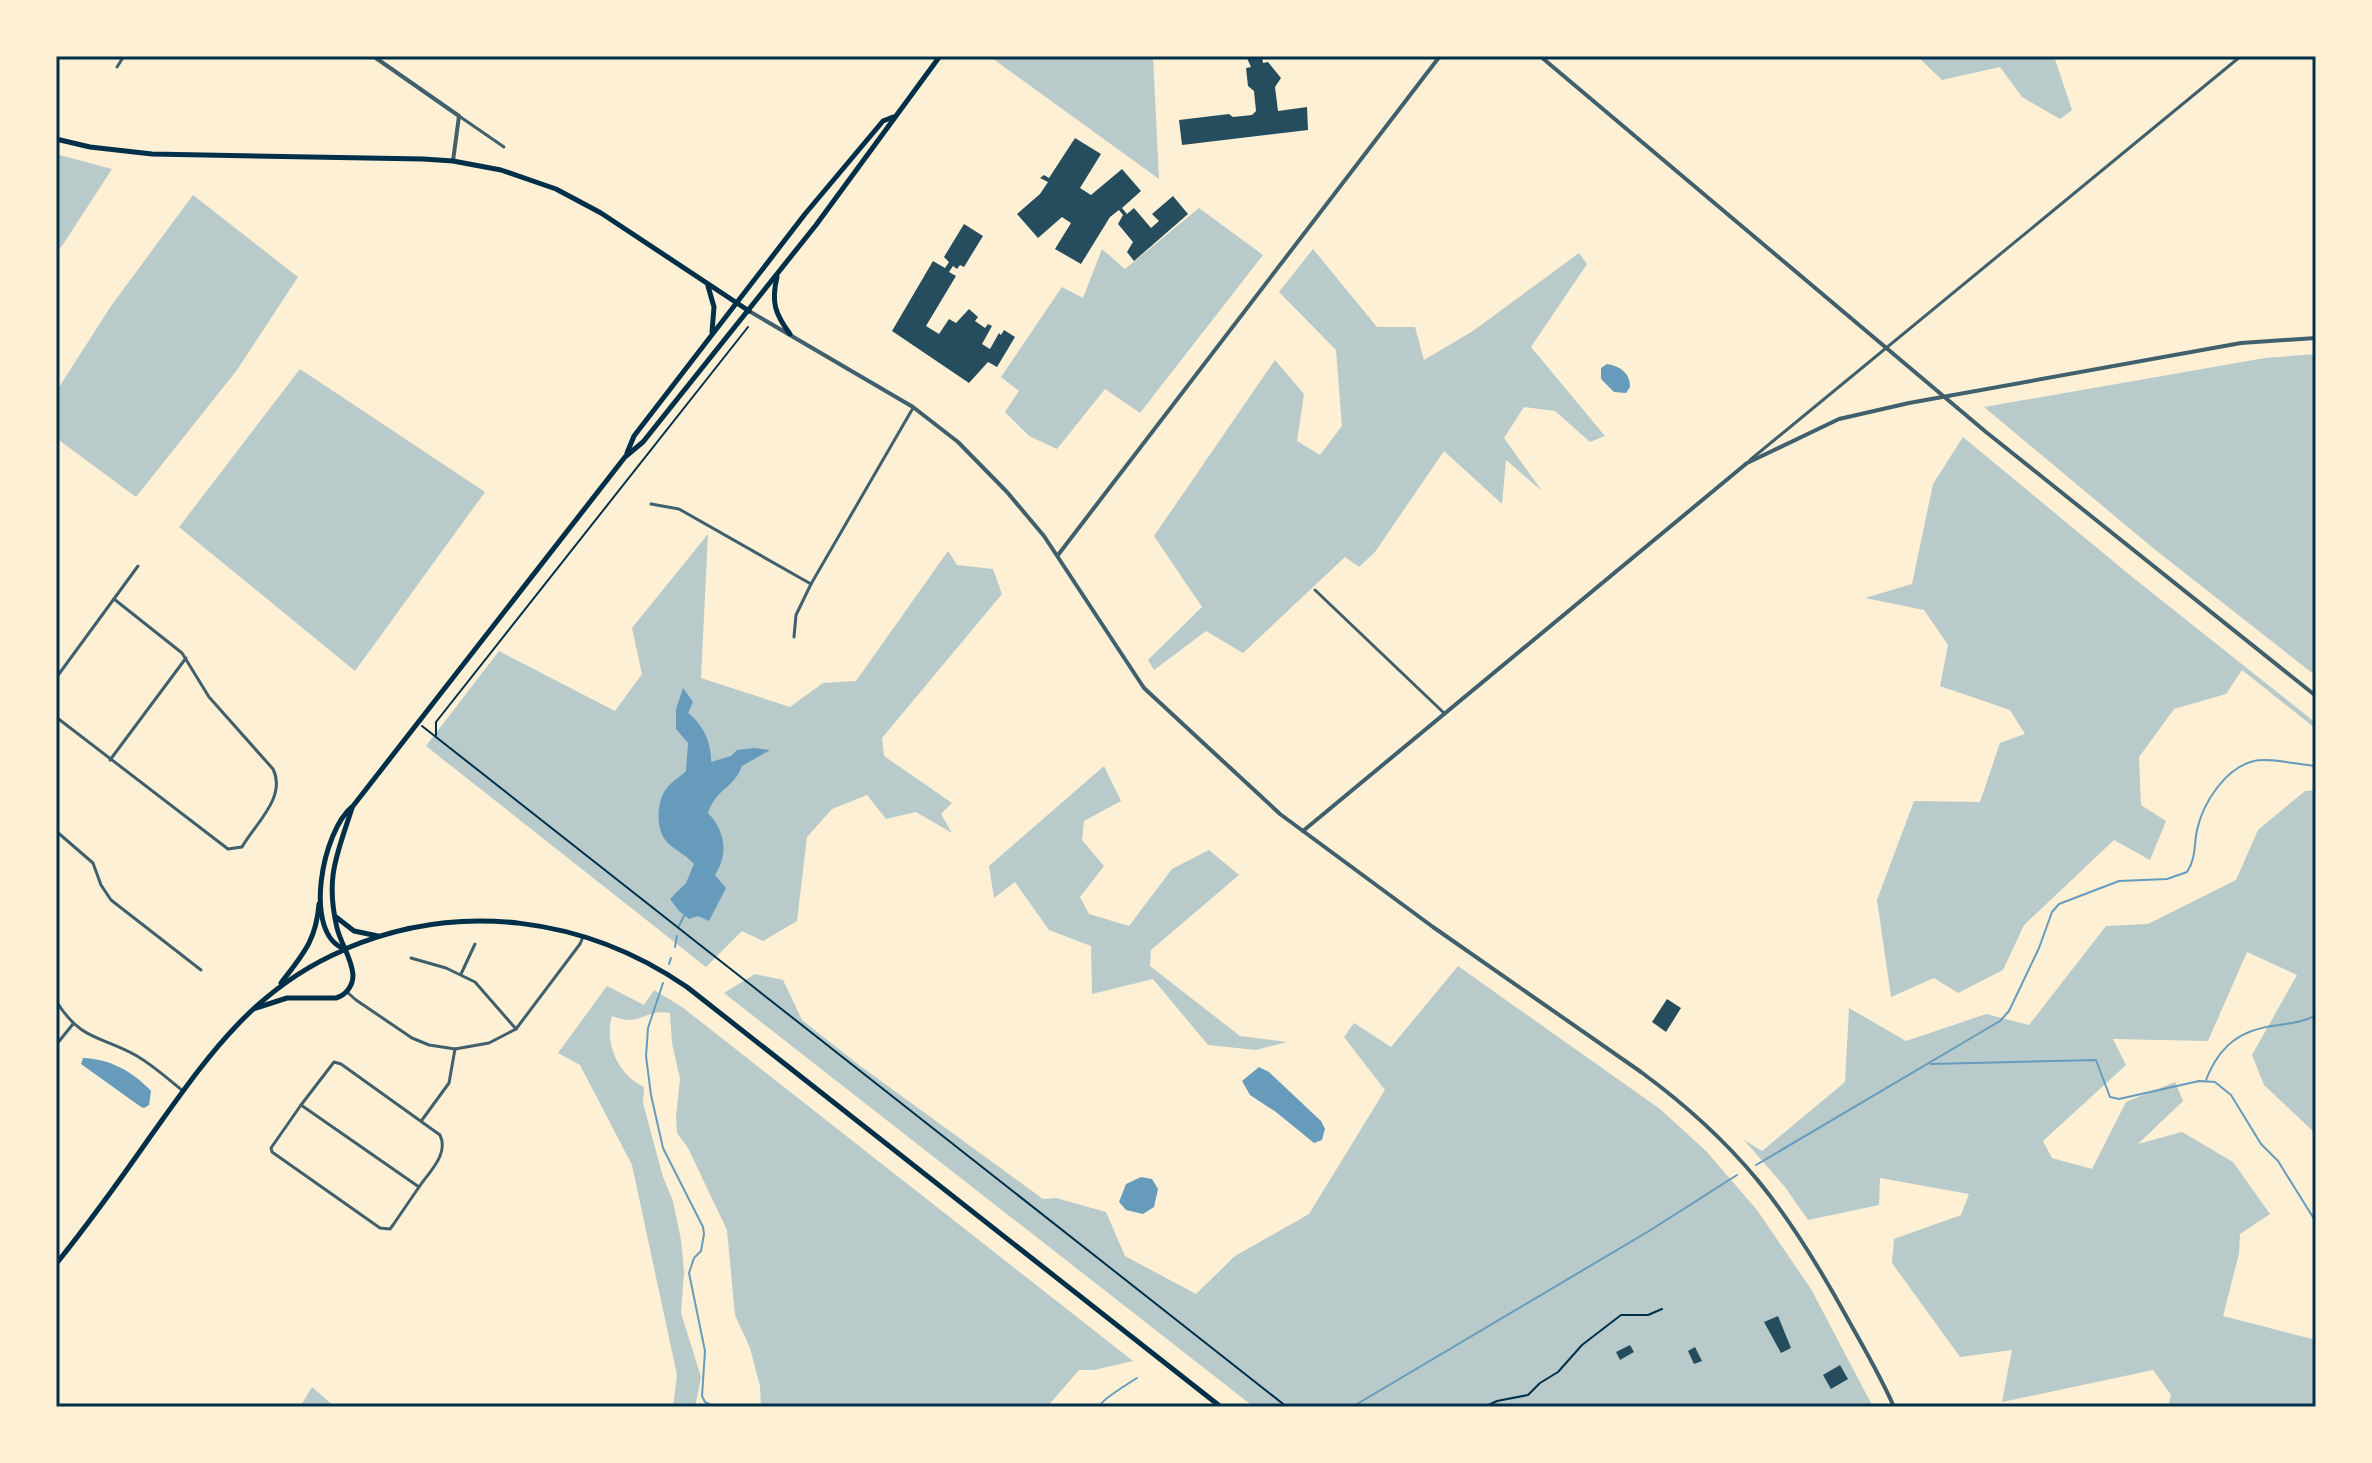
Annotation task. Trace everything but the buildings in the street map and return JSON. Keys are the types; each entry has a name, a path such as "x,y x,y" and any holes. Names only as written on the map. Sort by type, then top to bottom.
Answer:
{"main road":[{"path":"278,987 312,940 322,870 330,841 343,814 353,806 625,457 643,442 749,311 940,56"},
{"path":"625,457 634,436 805,214 883,121 893,117"},
{"path":"56,139 90,147 152,154 453,161 501,170 586,204 749,311"},
{"path":"777,275 773,306 779,321 790,334"},
{"path":"708,286 715,311 710,337"},
{"path":"251,1009 287,998 336,998 347,992 353,976 334,915 331,888 335,856 353,806"},
{"path":"320,891 328,935 335,945 345,949"},
{"path":"334,915 354,931 378,936"},
{"path":"56,1264 216,1046 251,1009 278,987 307,968 378,936 419,926 474,920 527,923 584,935 636,956 687,987 1221,1407"}],"street":[{"path":"117,67 124,56"},
{"path":"373,56 504,147"},
{"path":"1058,555 1440,56"},
{"path":"1540,56 1944,397 2316,696"},
{"path":"1303,831 2241,56"},
{"path":"453,161 459,116"},
{"path":"749,311 913,407 968,452 1007,492 1058,555 1144,688 1258,794 1433,927 1652,1080 1719,1136 1761,1181 1797,1230 1894,1407"},
{"path":"1747,463 1839,419 2241,343 2316,338"},
{"path":"794,637 796,615 811,584 913,407"},
{"path":"651,504 679,509 811,584"},
{"path":"56,678 138,566"},
{"path":"1315,590 1444,713"},
{"path":"56,717 222,846 235,850 242,847 275,797 277,776 273,769 209,697 186,658 114,599"},
{"path":"110,760 186,658"},
{"path":"56,831 87,856 111,900 201,970"},
{"path":"242,847 247,854"},
{"path":"347,992 412,1038 429,1045 455,1049 489,1043 516,1029 584,935"},
{"path":"461,974 475,944"},
{"path":"411,958 461,974 475,982 516,1029"},
{"path":"56,1001 73,1024 97,1041 139,1057 183,1091"},
{"path":"56,1045 73,1024"},
{"path":"421,1120 449,1083 455,1049"},
{"path":"337,1062 421,1120 440,1135 443,1149 390,1229 380,1228 272,1152 271,1148 330,1064 337,1062"},
{"path":"301,1105 419,1187"}],"path":[{"path":"436,736 436,722 748,327"},
{"path":"418,723 1287,1407"},
{"path":"1484,1407 1528,1395 1558,1372 1582,1345 1621,1315 1648,1315 1662,1309"}],"shaded area":[{"path":"989,56 1153,56 1159,179"},
{"path":"1917,56 2054,56 2072,110 2060,119 2022,97 2000,67 1942,80"},
{"path":"56,154 112,169 56,251"},
{"path":"193,195 298,277 237,370 136,497 56,438 56,392 111,306"},
{"path":"1199,208 1263,255 1140,413 1105,389 1057,449 1029,436 1005,412 1019,391 1001,377 1062,287 1083,298 1102,249 1125,269"},
{"path":"1313,249 1377,327 1415,327 1424,360 1473,331 1579,253 1587,264 1531,347 1605,436 1590,442 1555,411 1524,407 1504,438 1542,491 1506,460 1502,504 1444,451 1375,552 1359,567 1345,557 1243,653 1206,631 1154,670 1148,660 1202,607 1154,536 1275,360 1304,394 1297,441 1320,455 1342,426 1336,350 1279,292"},
{"path":"2316,354 2316,676 2153,548 1984,407 2265,358"},
{"path":"300,369 485,492 355,671 179,527"},
{"path":"1963,437 2316,723 2316,729 2242,670 2226,694 2174,709 2139,757 2141,805 2166,821 2150,860 2114,840 2024,925 2003,970 1958,993 1934,978 1891,997 1877,900 1914,801 1980,802 2000,743 2025,734 2010,710 1940,686 1948,645 1924,610 1865,598 1912,584 1933,484"},
{"path":"708,534 701,678 790,707 823,683 856,681 948,551 957,565 993,569 1002,594 882,738 884,756 952,803 941,814 952,833 916,812 886,819 867,795 832,809 807,837 797,921 763,941 742,931 706,967 426,746 499,651 615,711 642,674 632,628"},
{"path":"1104,766 1121,801 1084,821 1082,840 1104,866 1080,897 1089,914 1129,926 1172,869 1209,850 1239,875 1151,950 1150,966 1240,1036 1287,1042 1256,1050 1208,1045 1153,979 1092,994 1091,946 1049,930 1015,882 994,898 989,866"},
{"path":"2316,790 2316,1134 2264,1085 2252,1055 2297,975 2247,952 2208,1041 2113,1039 2126,1065 2043,1141 2052,1158 2092,1169 2126,1102 2175,1082 2183,1101 2138,1144 2182,1132 2233,1162 2270,1214 2240,1234 2239,1254 2223,1316 2316,1340 2316,1407 2168,1407 2171,1395 2153,1370 2002,1402 2012,1350 1960,1357 1892,1263 1894,1239 1961,1215 1969,1194 1880,1178 1879,1205 1808,1220 1785,1187 1744,1140 1762,1151 1845,1082 1849,1008 1906,1041 1986,1014 2029,1025 2106,926 2148,924 2236,880 2258,830 2305,791"},
{"path":"1458,966 1660,1109 1706,1151 1757,1210 1811,1289 1873,1407 1254,1407 724,993 755,974 783,980 802,1020 859,1065 1043,1199 1056,1198 1106,1212 1125,1256 1196,1294 1235,1256 1309,1214 1385,1090 1344,1037 1354,1023 1391,1047"},
{"path":"607,986 644,1005 654,990 682,1007 1133,1361 1094,1370 1079,1370 1047,1407 761,1407 760,1386 750,1348 735,1315 727,1230 688,1148 677,1133 680,1079 672,1043 670,1013 654,1013 630,1020 612,1016 610,1037 615,1057 627,1075 644,1087 643,1103 663,1177 673,1201 681,1240 684,1272 681,1313 701,1377 695,1407 673,1407 677,1375 632,1165 580,1065 558,1053"},
{"path":"312,1387 335,1407 300,1407"}],"water":[{"path":"1607,364 1620,368 1626,374 1630,387 1626,393 1614,392 1601,379 1601,368"},
{"path":"683,688 693,702 688,713 708,741 711,762 731,756 737,750 770,750 742,766 708,813 722,836 722,860 715,875 726,888 709,921 698,916 689,919 670,899 686,883 694,864 664,839 659,825 663,795 668,786 686,771 688,743 676,729 676,709"},
{"path":"83,1058 120,1067 136,1078 151,1091 149,1105 141,1107 81,1064"},
{"path":"1259,1067 1269,1072 1321,1121 1325,1129 1322,1140 1314,1143 1250,1095 1242,1081"},
{"path":"1141,1177 1152,1179 1158,1189 1154,1207 1143,1214 1126,1210 1119,1202 1126,1184"}],"waterway":[{"path":"1756,1165 2000,1021 2009,1011 2039,948 2052,912 2059,904 2119,881 2167,879 2187,872 2204,809 2217,788 2234,771 2260,760 2316,766"},
{"path":"679,926 685,914"},
{"path":"675,947 677,936"},
{"path":"669,964 671,958"},
{"path":"663,983 648,1028 646,1056 663,1148 703,1227 701,1251 694,1258 689,1273 705,1351 702,1396 705,1402 715,1407"},
{"path":"2206,1080 2218,1057 2234,1040 2254,1030 2302,1021 2316,1015"},
{"path":"1931,1064 2096,1060 2110,1097 2119,1099 2199,1081 2215,1082 2231,1095 2316,1222"},
{"path":"1352,1407 1649,1231 1737,1175"},
{"path":"1101,1404 1137,1378"}]}
